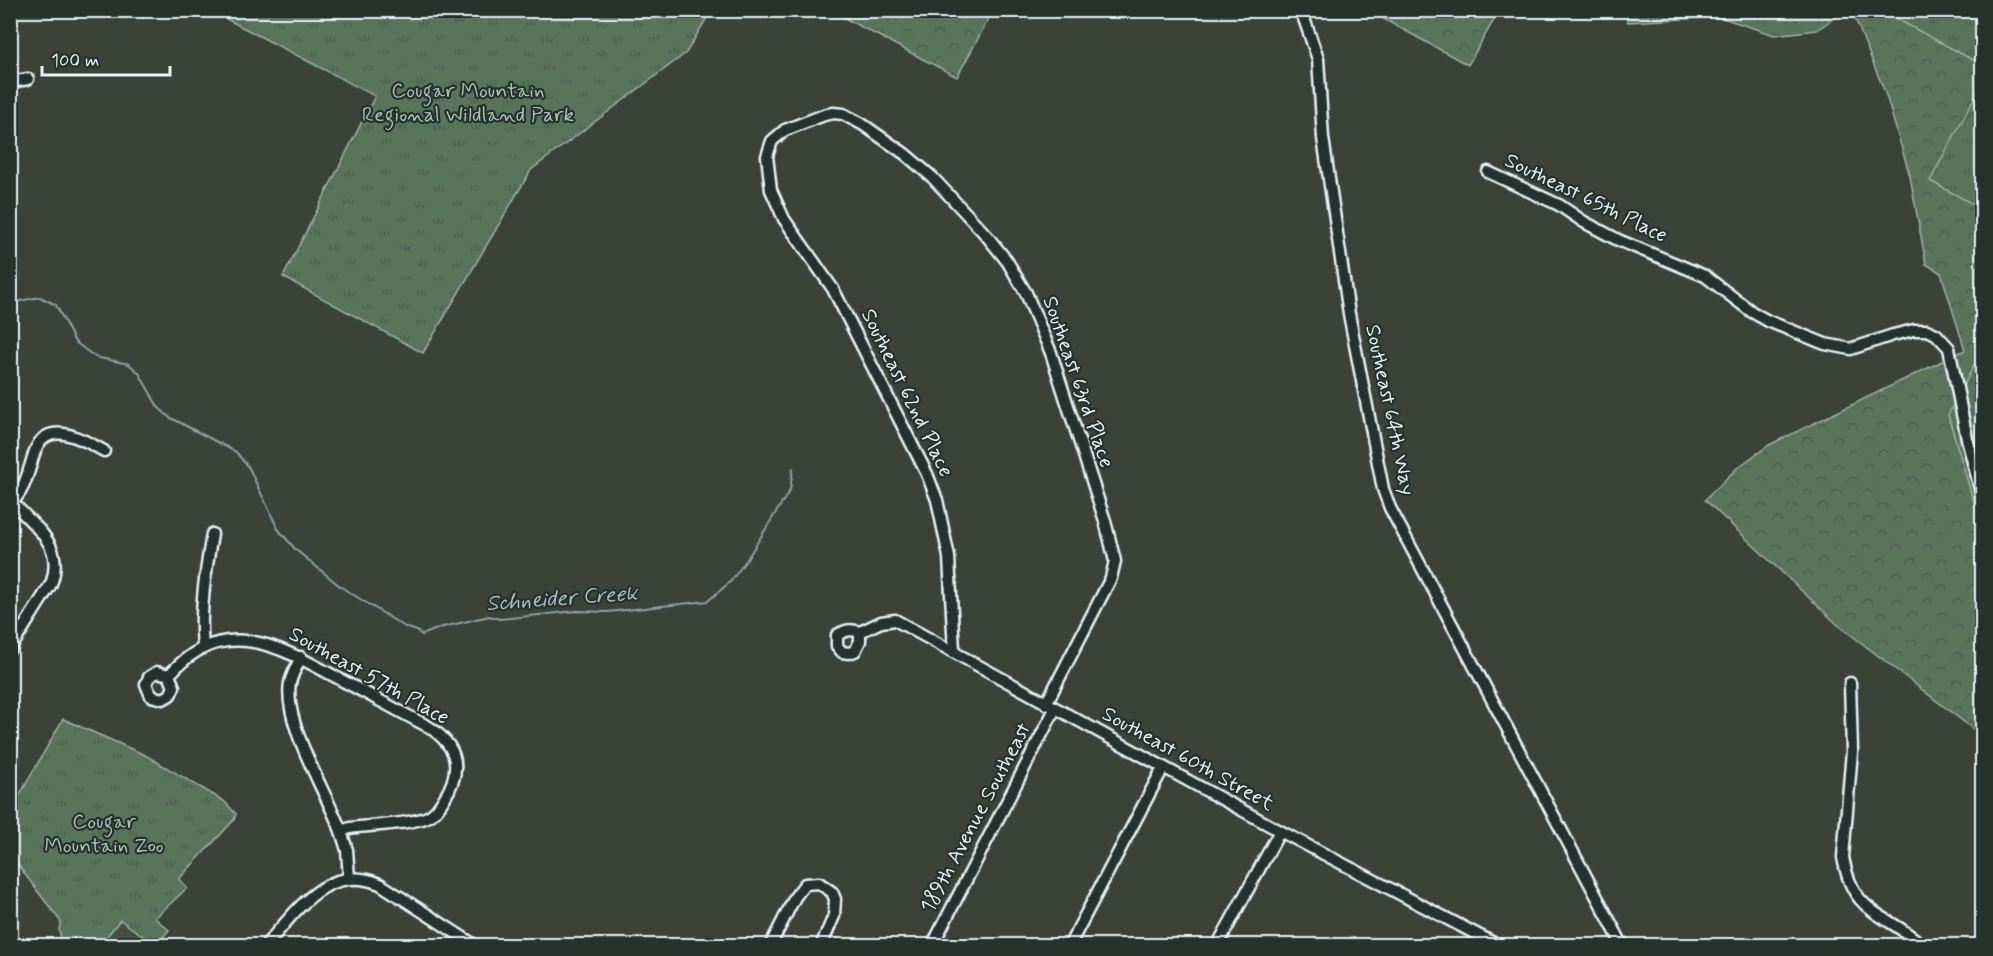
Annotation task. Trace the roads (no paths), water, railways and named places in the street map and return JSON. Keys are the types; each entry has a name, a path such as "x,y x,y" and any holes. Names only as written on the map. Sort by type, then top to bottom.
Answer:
{"street":[{"name":"Southeast 64th Way","path":"1301,10 1318,59 1323,138 1347,302 1383,489 1390,508 1623,945"},
{"path":"10,79 28,80"},
{"name":"Southeast 63rd Place","path":"769,171 767,156 772,141 785,130 824,115 843,114 862,124 905,154 932,177 986,235 1026,293 1051,353 1096,493 1114,561"},
{"name":"Southeast 62nd Place","path":"769,171 771,190 779,209 833,289 938,500 949,557 954,651"},
{"name":"Southeast 65th Place","path":"1488,172 1512,185 1559,204 1584,222 1618,240 1705,276 1752,312 1768,321 1825,344 1851,349 1914,330 1927,330 1936,334 1949,348 1966,439 1983,496"},
{"path":"10,649 51,584 55,573 54,551 49,542 12,504 26,481 33,454 42,440 51,435 68,434 76,435 104,451"},
{"path":"169,675 191,653 203,646 201,630 212,534"},
{"name":"189th Avenue Southeast","path":"932,945 1051,706 1111,578 1114,561"},
{"name":"Southeast 60th Street","path":"860,633 880,622 895,621 954,651 1280,831 1499,945"},
{"name":"Southeast 57th Place","path":"203,646 221,642 250,642 267,644 301,657 429,727 451,747 455,775 434,813 418,820 350,828 342,831"},
{"path":"301,657 290,682 292,719 342,831 347,850 349,878"},
{"path":"1850,683 1852,751 1844,857 1847,876 1854,892 1867,908 1923,945"},
{"path":"1069,945 1163,768"},
{"path":"1217,945 1280,831"},
{"path":"265,945 317,891 337,880 349,878 369,880 380,884 476,945"},
{"path":"770,945 800,889 811,882 832,892 836,906 831,926 820,945"}],"waterway":[{"name":"Schneider Creek","path":"10,303 40,297 56,305 75,342 95,357 129,364 139,373 158,407 169,417 236,452 249,468 278,529 296,550 341,587 422,635 439,628 489,616 500,619 577,611 608,612 708,601 731,581 747,559 790,490 793,468"}],"park label":[{"name":"Cougar Mountain Regional Wildland Park","path":"468,103"},
{"name":"Cougar Mountain Zoo","path":"104,834"}]}
